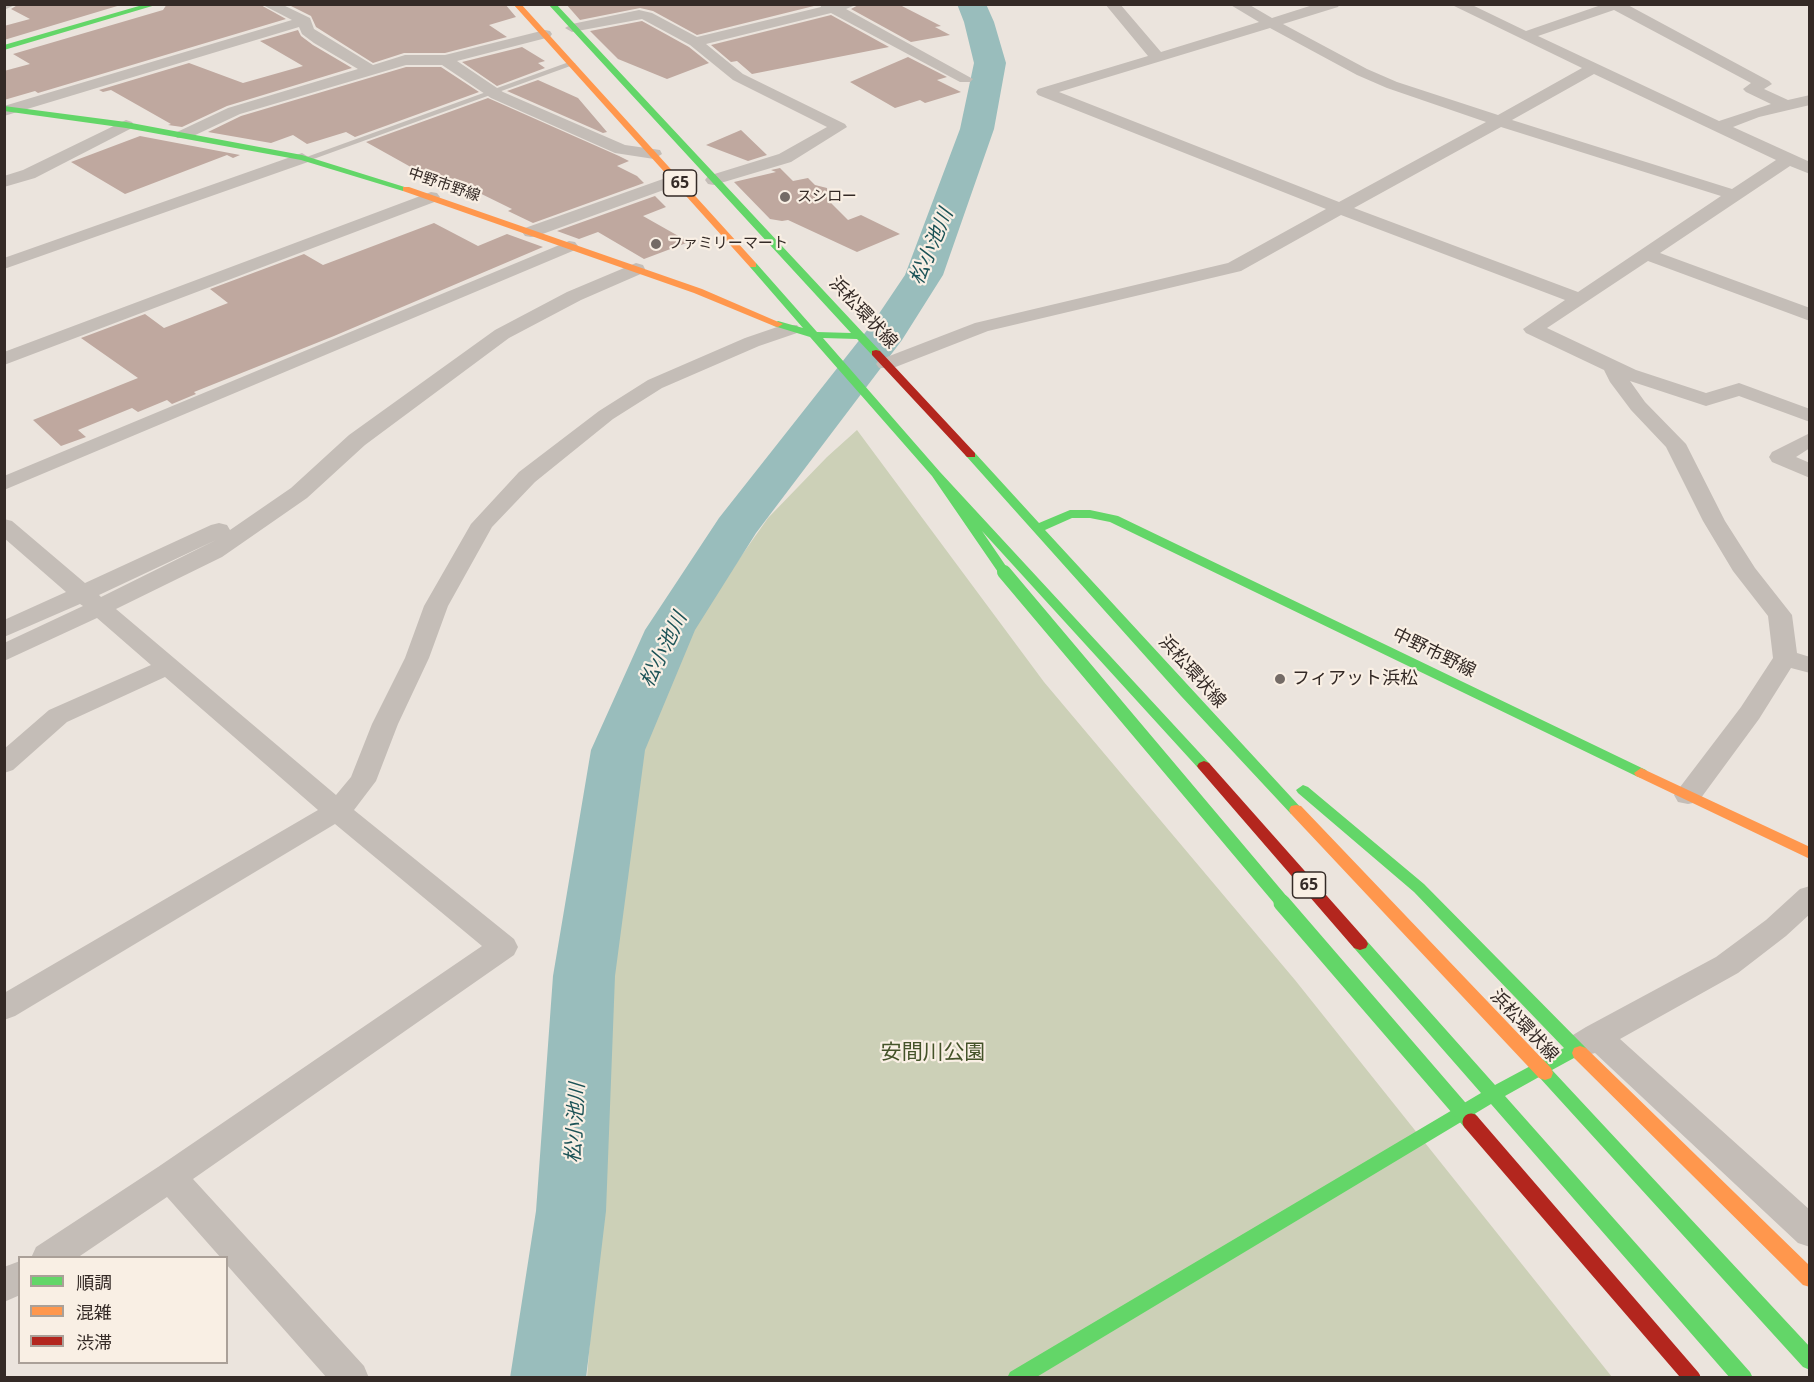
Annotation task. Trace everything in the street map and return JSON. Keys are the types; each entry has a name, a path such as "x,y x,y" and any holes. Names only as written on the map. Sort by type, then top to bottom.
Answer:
{"main road":[{"path":"4,48 156,4"},
{"name":"65","path":"516,4 677,179 936,474 1188,747 1492,1095 1743,1377"},
{"name":"浜松環状線","path":"551,4 1039,528 1186,693 1541,1069 1809,1361"},
{"name":"中野市野線","path":"6,109 126,125 304,159 531,232 698,291 790,329 815,334 860,336"},
{"path":"936,474 1004,572 1295,918 1692,1377"},
{"name":"中野市野線","path":"1039,528 1070,514 1090,514 1114,519 1809,854"},
{"name":"65","path":"1186,693 1276,768"},
{"path":"1294,783 1419,888 1587,1042 1809,1279"},
{"path":"1017,1377 1492,1095 1587,1042"}],"street":[{"path":"4,6 10,4"},
{"path":"267,4 305,21"},
{"path":"591,4 608,20"},
{"path":"695,42 831,7 851,4"},
{"path":"1112,4 1157,57"},
{"path":"1236,4 1362,72 1392,85 1734,195"},
{"path":"1333,4 1044,92 1341,209 1580,299"},
{"path":"1458,4 1809,169"},
{"path":"1525,36 1617,5 1764,84 1751,89 1785,105"},
{"path":"831,7 964,79"},
{"path":"572,28 639,15 647,16 695,42 738,77 839,127 785,158 714,180"},
{"path":"305,21 307,31 319,40 371,69"},
{"path":"6,109 305,21"},
{"path":"183,135 234,111 371,69 405,60 445,60 545,34"},
{"path":"445,60 493,93 621,149 654,154"},
{"path":"884,362 982,327 1234,267 1593,68"},
{"path":"1720,126 1754,113 1809,100"},
{"path":"4,182 29,174 126,125"},
{"path":"4,264 304,159"},
{"path":"1787,160 1648,255 1533,329 1613,367 1706,400 1739,388 1809,416"},
{"path":"531,232 677,179"},
{"path":"4,359 431,198"},
{"path":"4,484 569,246"},
{"path":"1648,255 1809,315"},
{"path":"4,630 89,601 214,552 299,493 357,440 502,334 574,296 636,269"},
{"path":"4,1008 337,811 363,781 385,724 417,658 436,606 482,524 519,485 606,415 655,384 752,342 790,329"},
{"path":"1613,367 1620,382 1638,406 1675,444 1714,521 1745,571 1780,615 1785,658 1750,713 1688,795"},
{"path":"1809,439 1780,457 1809,472"},
{"path":"4,526 337,811 503,947 170,1177 50,1256"},
{"path":"4,653 89,601"},
{"path":"1785,658 1809,665"},
{"path":"4,764 58,716 169,666"},
{"path":"1809,896 1776,928 1727,965 1587,1042 1809,1232"},
{"path":"170,1177 351,1377"},
{"path":"4,1286 18,1277"}],"lane":[{"path":"304,159 572,64"}],"green space":[{"name":"安間川公園","path":"857,430 1044,682 1295,980 1612,1377 587,1378 607,1119 612,876 631,765 666,674 713,596 768,518 827,457"}],"building":[{"path":"19,4 124,4 4,40 4,26 30,19 11,9"},
{"path":"167,4 259,4 286,19 38,93 35,91 4,100 4,71 30,64 13,54 163,10"},
{"path":"287,4 505,4 516,17 489,25 507,37 445,53 404,53 373,63 316,27 311,16"},
{"path":"566,4 818,5 697,35 653,11 640,8 580,20"},
{"path":"860,4 898,4 941,26 935,27 950,35 911,42 851,9"},
{"path":"831,15 889,47 752,74 737,61 731,62 711,45"},
{"path":"642,21 689,47 709,63 667,79 618,59 590,31"},
{"path":"298,30 301,36 313,45 352,68 227,106 182,127 168,125 171,124 111,90 103,92 99,90 189,63 243,83 303,66 260,41"},
{"path":"522,47 545,61 538,63 545,68 497,86 462,62"},
{"path":"908,57 947,77 937,80 961,92 925,103 920,100 895,108 850,82"},
{"path":"406,67 441,67 479,92 355,137 346,132 307,144 293,135 271,143 208,132 241,116"},
{"path":"538,80 578,98 607,132 603,133 507,91"},
{"path":"488,98 629,161 617,166 637,176 644,183 533,223 508,211 512,209 455,181 443,185 366,142"},
{"path":"741,130 767,155 748,161 706,145"},
{"path":"140,136 240,155 233,158 227,155 125,194 71,162"},
{"path":"780,168 793,181 808,178 815,185 827,188 828,200 848,220 861,215 900,234 857,252 788,220 770,219 734,182 776,172 771,170"},
{"path":"655,196 666,207 643,216 689,242 644,259 598,232 579,239 557,231"},
{"path":"434,223 478,246 507,234 543,247 334,336 194,392 196,394 172,404 167,400 138,412 132,408 78,430 86,437 61,446 33,420 138,378 81,338 145,314 164,328 228,303 210,289 304,254 323,265"}],"waterway":[{"name":"松小池川","path":"548,1378 571,1211 584,976 618,750 670,630 736,528 888,331 924,275 977,129 990,63 979,22 971,4"}],"traffic: fast":[{"path":"4,48 156,4"},
{"path":"551,4 876,353"},
{"path":"4,108 126,125 302,158 406,189"},
{"path":"753,265 936,474 1204,766"},
{"path":"778,324 815,335 860,336"},
{"path":"971,455 1186,693 1296,810"},
{"path":"936,474 1004,572"},
{"path":"1039,528 1070,514 1090,514 1114,519 1641,773"},
{"path":"1004,572 1295,918 1471,1122"},
{"path":"1303,790 1419,888 1580,1053"},
{"path":"1360,944 1743,1378"},
{"path":"1017,1378 1492,1095 1576,1049"},
{"path":"1545,1073 1810,1361"}],"traffic: slow":[{"path":"516,4 753,265"},
{"path":"406,189 698,291 778,324"},
{"path":"1641,773 1810,854"},
{"path":"1296,810 1545,1073"},
{"path":"1580,1053 1810,1279"}],"traffic: jam":[{"path":"876,353 971,455"},
{"path":"1204,766 1360,944"},
{"path":"1471,1122 1692,1378"}],"place":[{"name":"スシロー","path":"785,197"},
{"name":"ファミリーマート","path":"656,244"},
{"name":"フィアット浜松","path":"1280,679"}]}
